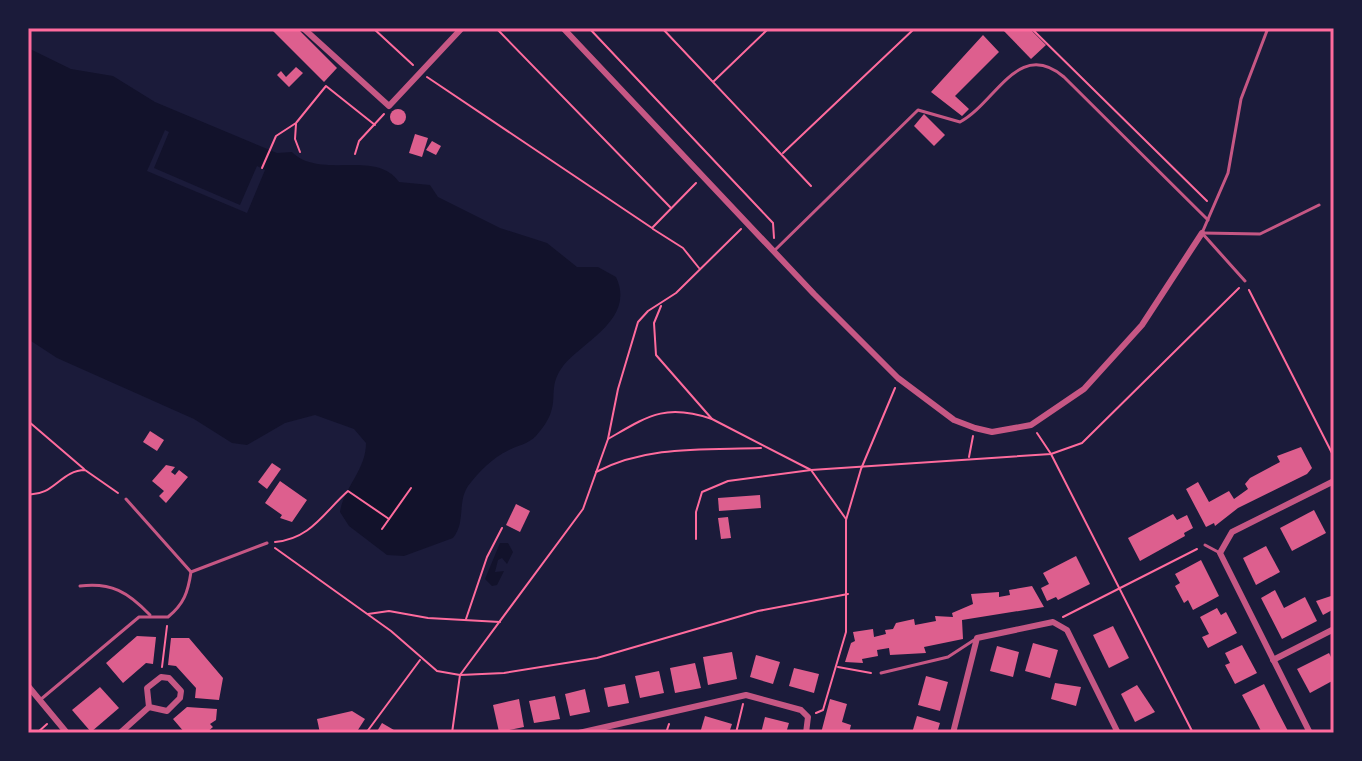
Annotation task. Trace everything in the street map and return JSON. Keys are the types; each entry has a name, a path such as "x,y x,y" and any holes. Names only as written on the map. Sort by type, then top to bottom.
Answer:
{"street":[{"path":"303,28 389,106 462,28"},
{"path":"563,28 898,378 954,420 975,428 992,432 1031,425 1084,389 1116,356 1165,292 1202,233"},
{"path":"1310,733 1220,553 1232,532 1334,481"},
{"path":"953,733 977,638 1053,622 1067,630 1118,733"},
{"path":"1273,660 1334,629"},
{"path":"161,677 169,678 181,691 180,698 167,711 149,707 147,688 161,677"},
{"path":"28,686 67,733"},
{"path":"579,733 746,695 801,710 808,717 806,733"},
{"path":"28,704 38,699"},
{"path":"120,733 149,707"}],"lane":[{"path":"1202,233 1228,173 1241,99 1268,28"},
{"path":"774,251 918,110 960,122 1016,71 1037,63 1052,67 1064,77 1208,220"},
{"path":"1202,233 1260,234 1319,205"},
{"path":"1202,233 1245,281"},
{"path":"126,499 191,572"},
{"path":"191,572 267,543"},
{"path":"1205,545 1220,553"},
{"path":"38,699 139,617 168,617 182,604 191,572"},
{"path":"80,586 100,583 116,588 132,597 150,615"},
{"path":"881,673 948,657 977,638"}],"path":[{"path":"373,28 419,71 683,248 700,270"},
{"path":"496,28 671,208"},
{"path":"589,28 773,223 774,251"},
{"path":"662,28 811,186"},
{"path":"713,82 769,28"},
{"path":"782,154 915,28"},
{"path":"1031,28 1214,208"},
{"path":"262,168 276,136 296,123 326,86 375,125"},
{"path":"355,154 359,141 389,106"},
{"path":"296,123 295,139 300,152"},
{"path":"652,228 703,174"},
{"path":"452,733 460,675 583,509 608,439 618,389 638,322 648,311 661,306 748,222"},
{"path":"1245,281 1334,457"},
{"path":"661,306 654,323 656,355 712,419"},
{"path":"808,717 823,710 837,667 846,632 846,520 861,469 898,378"},
{"path":"608,439 653,414 671,409 712,419 763,448 811,470 846,520"},
{"path":"28,421 85,470 126,499"},
{"path":"1031,425 1051,454 1193,733"},
{"path":"969,459 975,428"},
{"path":"596,472 620,459 670,450 763,448"},
{"path":"696,539 698,499 713,485 811,470 861,469"},
{"path":"28,494 44,493 65,474 85,470"},
{"path":"382,529 411,488"},
{"path":"267,543 302,535 348,491 389,519"},
{"path":"466,620 487,557 502,528"},
{"path":"267,543 366,614 437,671 460,675 504,673 597,658 758,611 848,594"},
{"path":"1053,622 1205,545"},
{"path":"366,614 389,611 501,622"},
{"path":"161,677 168,617"},
{"path":"366,733 422,658"},
{"path":"837,667 881,673"},
{"path":"736,733 746,695"},
{"path":"37,733 54,718"}],"shaded area":[{"path":"28,48 71,69 113,76 155,102 277,153 292,152 317,164 377,167 389,172 399,182 430,185 438,197 500,228 547,243 577,267 598,267 616,277 619,306 612,319 561,369 554,385 550,415 536,436 497,457 468,486 459,526 453,538 404,556 387,555 349,526 340,512 362,462 366,443 354,429 315,415 285,423 247,445 232,443 194,419 57,358 28,339"},
{"path":"500,543 508,543 513,552 507,564 502,558 498,560 495,572 504,571 497,585 492,586 485,579"}],"pier":[{"path":"165,130 169,132 154,168 240,205 257,166 265,170 247,213 147,171"}],"building":[{"path":"270,28 297,28 337,68 324,82"},
{"path":"1001,28 1029,28 1046,45 1031,59"},
{"path":"983,35 999,52 955,96 969,109 962,116 931,92"},
{"path":"296,67 303,73 289,87 277,75 281,71 286,77"},
{"path":"398,109 406,117 398,125 390,117"},
{"path":"924,114 945,135 934,146 914,126"},
{"path":"415,134 428,138 422,157 409,153"},
{"path":"432,141 441,146 436,155 426,150"},
{"path":"150,431 164,440 157,451 143,442"},
{"path":"1301,447 1312,468 1307,474 1238,508 1215,526 1214,523 1206,527 1186,489 1198,482 1209,502 1229,491 1234,499 1248,489 1245,484 1250,478 1280,462 1277,456"},
{"path":"272,463 281,469 267,489 258,482"},
{"path":"166,465 175,467 171,472 175,475 179,470 188,477 166,503 159,496 164,491 152,481"},
{"path":"280,481 307,500 292,522 280,518 282,515 265,503"},
{"path":"760,495 761,508 719,511 718,498"},
{"path":"516,504 530,511 520,532 506,525"},
{"path":"1314,510 1326,533 1292,551 1280,528"},
{"path":"1173,514 1177,520 1187,515 1193,528 1184,533 1185,536 1140,561 1128,538"},
{"path":"728,517 731,538 721,539 718,518"},
{"path":"1266,546 1280,572 1256,585 1243,558"},
{"path":"1076,556 1090,584 1058,600 1056,597 1047,601 1041,588 1049,584 1043,573"},
{"path":"1201,560 1219,596 1193,610 1188,600 1184,603 1175,586 1180,583 1175,574"},
{"path":"1032,586 1044,607 962,620 963,639 924,647 926,653 890,655 889,648 877,650 878,656 862,659 863,663 845,662 851,643 855,641 853,632 873,629 874,637 886,634 885,630 893,629 896,623 914,619 915,625 936,621 935,616 953,617 952,613 973,604 971,594 999,592 999,597 1010,595 1009,590"},
{"path":"1275,590 1284,608 1305,597 1317,621 1282,639 1261,598"},
{"path":"1334,595 1334,609 1323,615 1316,601"},
{"path":"1217,608 1221,615 1226,612 1237,633 1208,648 1202,637 1209,634 1200,617"},
{"path":"1113,626 1129,658 1109,668 1093,635"},
{"path":"137,636 156,637 153,664 146,663 123,683 106,663"},
{"path":"171,638 189,638 223,678 219,700 195,698 196,688 176,666 168,665"},
{"path":"1033,643 1058,650 1050,678 1025,671"},
{"path":"1242,645 1257,673 1235,684 1225,665 1230,663 1225,653"},
{"path":"997,646 1019,652 1013,677 990,671"},
{"path":"732,652 737,679 708,685 703,657"},
{"path":"1329,653 1334,663 1334,680 1310,693 1297,669"},
{"path":"756,655 780,662 773,684 750,677"},
{"path":"695,663 701,688 675,693 670,668"},
{"path":"794,668 819,674 814,693 789,686"},
{"path":"659,671 664,693 640,698 635,676"},
{"path":"926,676 948,682 940,711 918,705"},
{"path":"1055,683 1081,687 1076,706 1051,699"},
{"path":"625,684 629,703 608,707 604,688"},
{"path":"1264,684 1289,733 1262,733 1242,695"},
{"path":"1137,685 1155,712 1135,722 1121,694"},
{"path":"100,687 119,708 91,732 72,710"},
{"path":"585,689 590,712 570,716 565,694"},
{"path":"555,696 560,719 534,723 529,701"},
{"path":"519,699 524,727 499,732 493,705"},
{"path":"830,699 847,704 842,722 851,725 849,733 821,733"},
{"path":"187,707 217,709 216,720 210,724 213,727 206,733 185,733 173,719"},
{"path":"352,711 365,719 356,733 320,733 317,719"},
{"path":"705,716 732,724 729,733 700,733"},
{"path":"917,716 940,723 937,733 912,733"},
{"path":"765,717 789,723 786,733 761,733"},
{"path":"382,723 399,733 376,733"}]}
